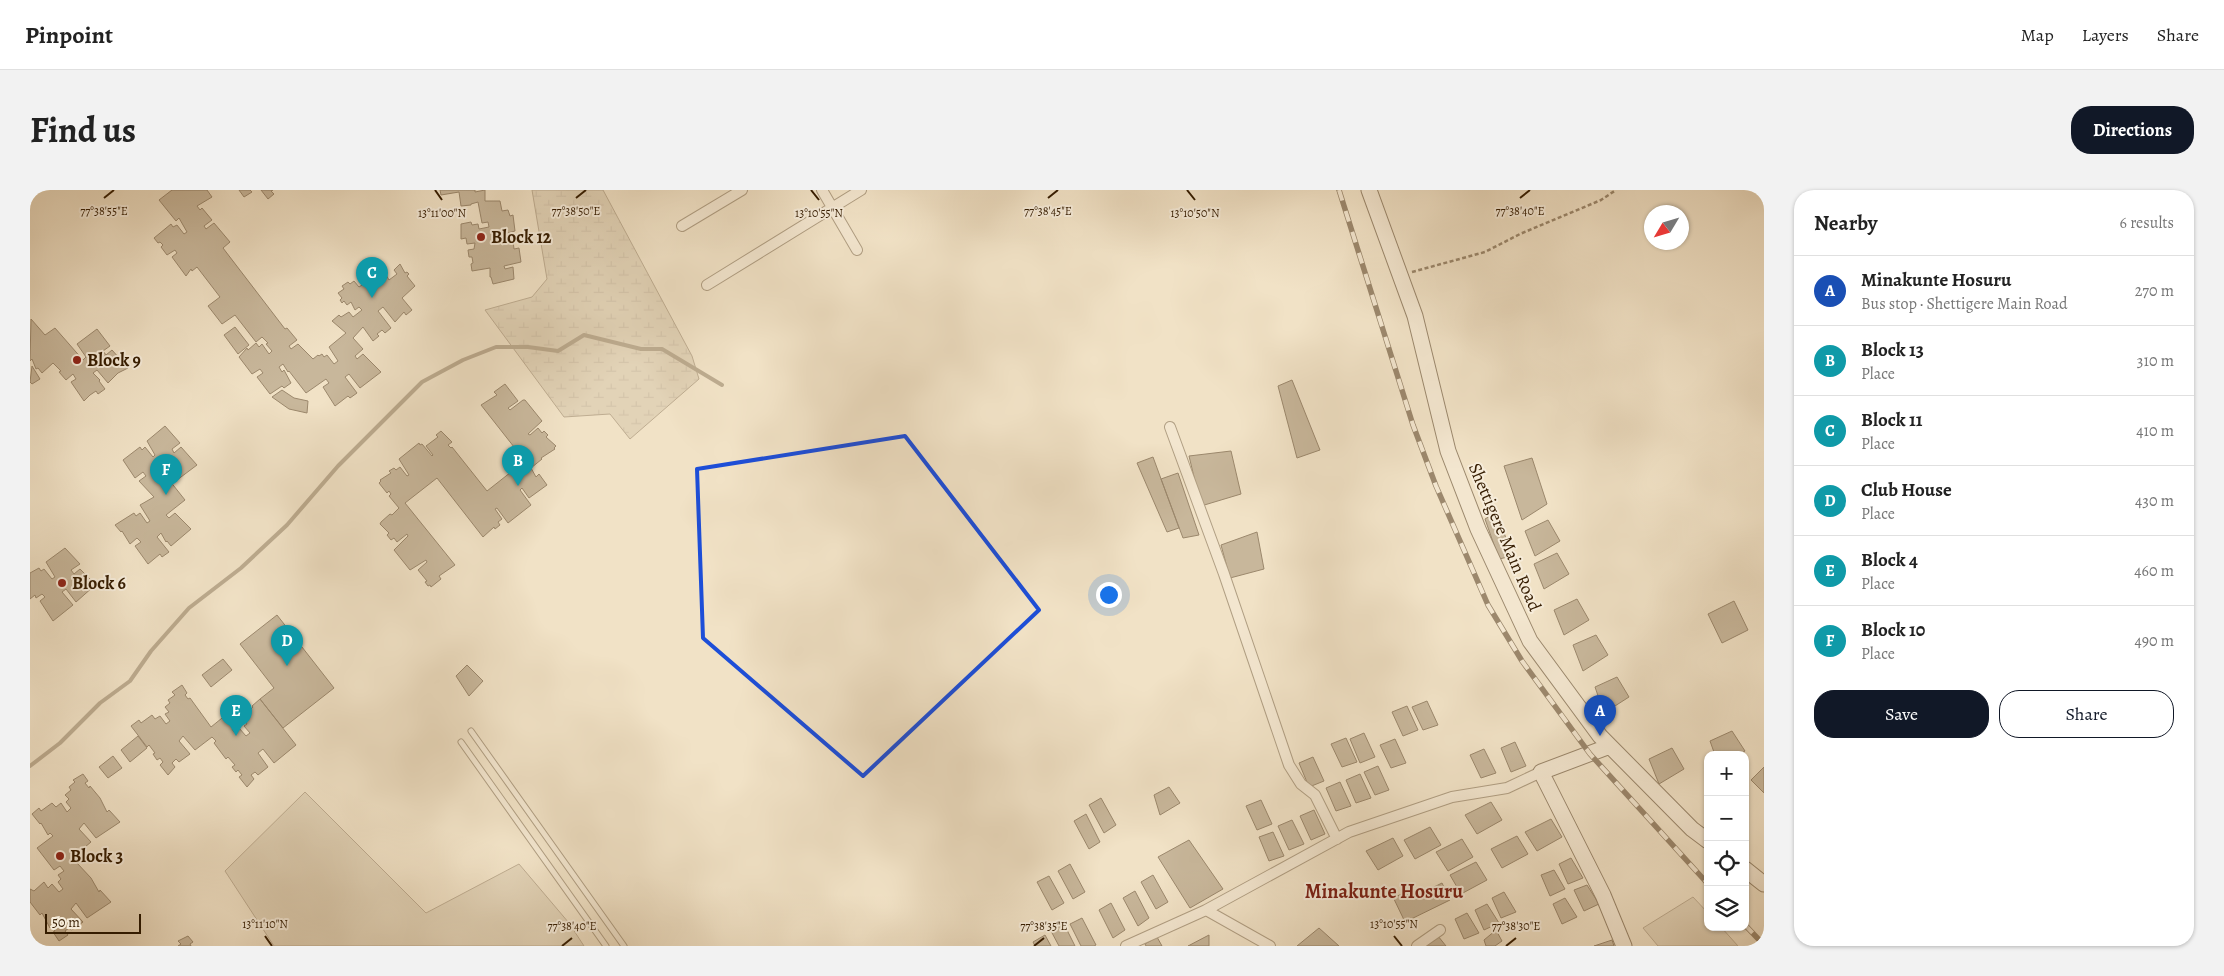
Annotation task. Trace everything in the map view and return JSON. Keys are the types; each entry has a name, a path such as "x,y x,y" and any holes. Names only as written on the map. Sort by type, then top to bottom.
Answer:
{"main road":[{"name":"Shettigere Main Road","path":"1369,190 1415,316 1448,450 1478,529 1530,641 1600,736 1692,829 1704,838"},
{"path":"1610,746 1541,772 1603,895 1624,946"},
{"path":"1749,872 1764,884"}],"street":[{"path":"682,226 742,190"},
{"path":"822,190 857,250"},
{"path":"707,285 862,190"},
{"path":"1170,427 1224,574 1289,765 1301,784 1315,795 1337,839"},
{"path":"1126,946 1206,910 1349,832 1452,797 1507,788 1541,772"},
{"path":"1206,910 1270,946"},
{"path":"1417,946 1440,930"}],"lane":[{"path":"471,731 624,946"},
{"path":"461,742 606,946"}],"path":[{"path":"1400,275 1486,252 1520,234 1600,200 1616,190"}],"highlighted area":[{"path":"905,436 1039,610 863,776 703,638 697,469"}],"green space":[{"path":"532,190 603,190 692,356 699,379 630,439 610,414 564,417 485,310 532,297 547,279"},
{"path":"305,792 426,913 519,864 569,923 584,946 274,946 225,871"},
{"path":"1693,897 1704,909 1704,931 1725,931 1738,946 1658,946 1643,928"}],"building":[{"path":"172,190 207,190 212,197 197,206 200,210 202,208 212,220 204,226 206,229 214,223 230,242 223,248 285,329 287,328 297,340 289,346 291,349 298,344 313,359 322,354 324,357 327,355 334,364 338,361 329,347 346,333 332,321 339,315 341,317 349,312 353,317 362,310 359,307 355,310 351,302 347,305 344,301 342,303 340,300 342,298 338,293 344,289 342,286 354,281 359,287 365,283 360,277 365,273 368,276 381,266 389,280 397,274 394,270 400,264 405,273 409,274 407,276 415,286 402,298 412,310 406,315 404,312 395,322 383,307 378,311 391,328 385,333 382,330 373,341 363,327 353,338 363,349 355,356 357,359 363,354 381,372 360,388 349,374 345,377 357,393 350,398 348,396 335,406 323,387 329,383 326,379 306,393 283,364 279,367 282,372 284,370 291,383 284,388 282,386 270,394 257,377 263,373 260,369 252,374 239,357 247,348 248,350 256,343 259,347 262,344 269,354 272,351 266,344 268,343 262,337 256,342 235,315 222,324 208,306 220,297 197,267 192,271 191,269 186,276 172,257 177,253 175,250 167,255 161,247 163,245 154,238 171,224 173,227 177,225 184,234 187,232 179,218 176,221 159,200"},
{"path":"239,190 250,190 252,192 244,197"},
{"path":"261,190 273,190 271,191 274,194 268,199"},
{"name":"Block 12","path":"440,190 475,190 475,192 485,190 485,201 500,201 502,211 508,210 510,216 513,215 515,231 501,235 502,244 513,241 514,249 519,248 521,262 504,266 505,269 513,267 514,279 493,284 490,277 490,268 472,271 472,257 469,257 468,250 474,249 475,243 467,244 466,238 461,239 461,224 471,222 472,225 478,224 479,229 489,227 488,222 482,223 478,202 461,206 459,192 441,195"},
{"name":"Block 9","path":"31,319 45,335 55,328 83,360 86,357 77,344 97,329 110,346 103,351 106,355 112,350 128,368 118,373 108,383 97,370 93,373 105,389 98,394 96,391 84,401 71,382 76,379 73,374 66,380 53,363 42,373 38,368 36,369 32,359 30,361"},
{"path":"235,327 249,345 238,354 224,335"},
{"name":"Block 9","path":"32,366 40,379 32,384 30,382"},
{"path":"1292,380 1320,450 1297,458 1278,386"},
{"path":"505,384 518,401 508,408 510,410 525,400 542,421 528,434 530,435 538,428 542,433 544,431 548,435 546,437 556,446 555,449 541,458 531,468 536,477 539,474 547,485 529,498 522,488 520,490 531,505 508,523 497,508 495,509 502,519 498,522 500,525 495,529 494,527 483,537 437,478 405,503 455,565 439,576 441,579 431,587 430,585 428,586 425,582 427,581 418,570 427,562 426,560 410,570 394,550 408,536 407,534 397,542 394,538 391,540 387,535 389,533 380,524 399,508 389,496 391,494 389,491 387,493 379,483 380,480 391,473 389,471 394,468 396,470 400,467 407,476 409,475 399,459 419,443 432,456 426,446 438,437 436,435 441,431 452,442 448,445 452,447 487,491 525,461 481,405 497,395 494,392"},
{"path":"282,390 294,398 308,401 307,413 289,409 272,397"},
{"path":"165,426 180,443 172,449 174,453 181,447 197,465 177,480 169,473 171,472 167,467 162,471 185,500 166,515 169,518 175,513 191,529 171,546 166,542 161,533 157,537 169,552 162,557 160,554 148,564 135,546 141,542 137,538 130,544 122,531 115,525 134,513 136,516 140,513 147,523 150,521 140,505 154,497 139,481 146,476 143,472 135,478 123,460 140,447 142,450 145,447 153,457 155,455 147,441"},
{"path":"1231,451 1241,494 1201,506 1189,456"},
{"path":"1153,457 1179,528 1167,532 1137,463"},
{"path":"1532,458 1547,504 1522,520 1504,466"},
{"path":"1178,473 1199,535 1183,538 1161,479"},
{"path":"1497,512 1512,556 1499,559 1485,519"},
{"path":"1548,520 1560,541 1535,556 1525,531"},
{"path":"1257,532 1264,569 1230,578 1221,545"},
{"name":"Block 6","path":"65,548 80,564 71,570 74,574 80,569 97,586 93,587 76,602 66,589 62,592 73,605 53,621 40,601 45,597 42,594 36,598 35,595 30,599 30,573 39,568 41,571 44,569 52,579 55,577 46,562"},
{"path":"1557,553 1569,574 1544,589 1534,564"},
{"path":"1577,599 1589,620 1564,635 1554,610"},
{"path":"1734,601 1748,630 1722,643 1708,614"},
{"path":"277,615 334,688 283,728 260,699 274,688 240,644"},
{"path":"1596,635 1608,655 1583,671 1573,645"},
{"path":"223,659 232,670 211,687 202,675"},
{"path":"467,665 483,681 469,696 456,676"},
{"path":"1617,677 1629,697 1604,713 1595,687"},
{"path":"182,685 187,693 185,695 188,699 190,698 211,727 227,714 237,726 232,729 234,732 239,728 246,736 250,733 244,726 247,724 244,719 250,714 248,712 252,706 260,699 296,745 274,763 263,749 258,753 268,767 258,775 255,772 251,775 254,779 247,787 239,777 242,775 232,767 235,765 228,757 226,759 214,743 216,741 212,737 195,750 183,736 179,741 190,754 179,762 176,759 172,763 175,767 168,775 160,765 163,762 160,758 157,760 153,754 155,753 149,745 147,747 131,726 139,720 141,723 152,715 155,719 160,716 166,724 170,721 165,714 169,712 165,707 170,703 168,700 175,695 172,692"},
{"path":"1427,701 1438,725 1423,730 1412,707"},
{"path":"1407,706 1418,730 1403,736 1392,712"},
{"path":"1732,731 1745,751 1714,751 1710,741"},
{"path":"1364,733 1375,757 1360,763 1350,739"},
{"path":"138,736 147,748 130,762 121,750"},
{"path":"1346,738 1357,762 1342,767 1331,744"},
{"path":"1395,739 1406,763 1391,768 1380,745"},
{"path":"1515,742 1526,766 1511,772 1501,748"},
{"path":"1672,748 1684,769 1659,784 1649,759"},
{"path":"1484,749 1496,773 1481,778 1470,755"},
{"path":"113,756 122,768 108,778 99,767"},
{"path":"1313,757 1324,781 1309,787 1299,763"},
{"path":"1378,766 1389,790 1375,795 1364,772"},
{"path":"1764,767 1764,793 1751,780"},
{"name":"Block 3","path":"83,774 88,781 85,783 100,798 107,812 109,810 120,822 96,838 84,823 79,829 91,842 79,850 77,848 73,851 80,860 77,863 91,878 99,892 100,890 111,902 87,918 76,903 71,909 83,922 71,930 69,928 65,931 68,935 59,941 53,932 55,931 52,926 50,928 42,913 40,915 30,902 30,889 34,891 44,882 48,888 52,884 59,892 63,889 58,882 61,879 58,875 64,871 60,866 54,870 37,848 53,836 50,833 48,835 41,823 32,814 39,808 41,811 52,803 56,807 61,803 67,812 71,808 66,802 69,799 65,795 71,790 69,787 75,782 73,780"},
{"path":"1360,774 1371,798 1356,803 1346,780"},
{"path":"1340,782 1351,806 1336,811 1326,788"},
{"path":"1169,787 1180,803 1160,815 1154,795"},
{"path":"1101,798 1116,825 1104,833 1089,805"},
{"path":"1261,800 1272,824 1257,830 1246,806"},
{"path":"1491,802 1502,820 1477,834 1465,815"},
{"path":"1314,810 1325,834 1311,840 1300,816"},
{"path":"1086,814 1100,842 1089,849 1074,821"},
{"path":"1551,819 1562,837 1537,851 1525,832"},
{"path":"1292,820 1304,844 1289,850 1278,826"},
{"path":"1430,827 1441,845 1415,859 1404,840"},
{"path":"1273,832 1284,856 1269,861 1259,837"},
{"path":"1517,836 1528,854 1502,868 1491,849"},
{"path":"1393,838 1403,856 1378,870 1366,851"},
{"path":"1462,839 1473,857 1448,871 1436,852"},
{"path":"1189,840 1223,889 1190,908 1158,857"},
{"path":"1571,858 1583,878 1568,884 1559,864"},
{"path":"1476,862 1487,880 1461,894 1450,875"},
{"path":"1070,864 1085,892 1073,899 1058,871"},
{"path":"1554,870 1565,889 1550,896 1541,875"},
{"path":"1153,875 1168,902 1156,909 1141,882"},
{"path":"1049,876 1064,903 1052,910 1037,882"},
{"path":"1442,883 1450,900 1405,922 1393,897 1414,891 1422,893"},
{"path":"1587,885 1599,904 1584,911 1574,890"},
{"path":"1135,891 1149,918 1138,926 1123,898"},
{"path":"1504,892 1516,912 1501,918 1492,898"},
{"path":"1565,898 1577,917 1562,924 1553,904"},
{"path":"1111,903 1125,930 1113,938 1099,910"},
{"path":"1487,904 1499,923 1484,930 1475,910"},
{"path":"1467,913 1479,933 1464,939 1455,919"},
{"path":"1082,918 1096,945 1094,946 1081,946 1070,924"},
{"path":"1064,924 1075,946 1059,946 1051,931"},
{"path":"1319,928 1339,946 1297,946"},
{"path":"1496,930 1502,941 1495,946 1486,946 1484,940"},
{"path":"1045,935 1051,946 1035,946 1033,942"},
{"path":"1209,935 1209,946 1188,946"},
{"path":"188,936 193,942 190,944 191,946 178,946 181,944 178,941"},
{"path":"1438,936 1446,946 1422,946"},
{"path":"1157,937 1162,946 1146,946 1145,944"},
{"path":"1612,940 1614,946 1594,946"}],"waterway":[{"path":"30,766 60,743 100,703 130,681 151,651 189,608 241,568 287,525 338,466 422,382 463,360 496,347 528,347 558,351 584,335 641,349 662,349 722,385"}],"railway":[{"path":"1339,190 1413,425 1436,486 1488,605 1522,661 1590,754 1704,880"},
{"path":"1749,929 1764,945"}],"place":[{"name":"Block 12","path":"481,237"},
{"name":"Block 11","path":"372,298"},
{"name":"Block 9","path":"77,360"},
{"name":"Block 13","path":"518,486"},
{"name":"Block 10","path":"166,495"},
{"name":"Block 6","path":"62,583"},
{"name":"Club House","path":"287,666"},
{"name":"Block 4","path":"236,736"},
{"name":"Minakunte Hosuru","path":"1600,736"},
{"name":"Block 3","path":"60,856"}],"district":[{"name":"Minakunte Hosuru","path":"1384,891"}]}
